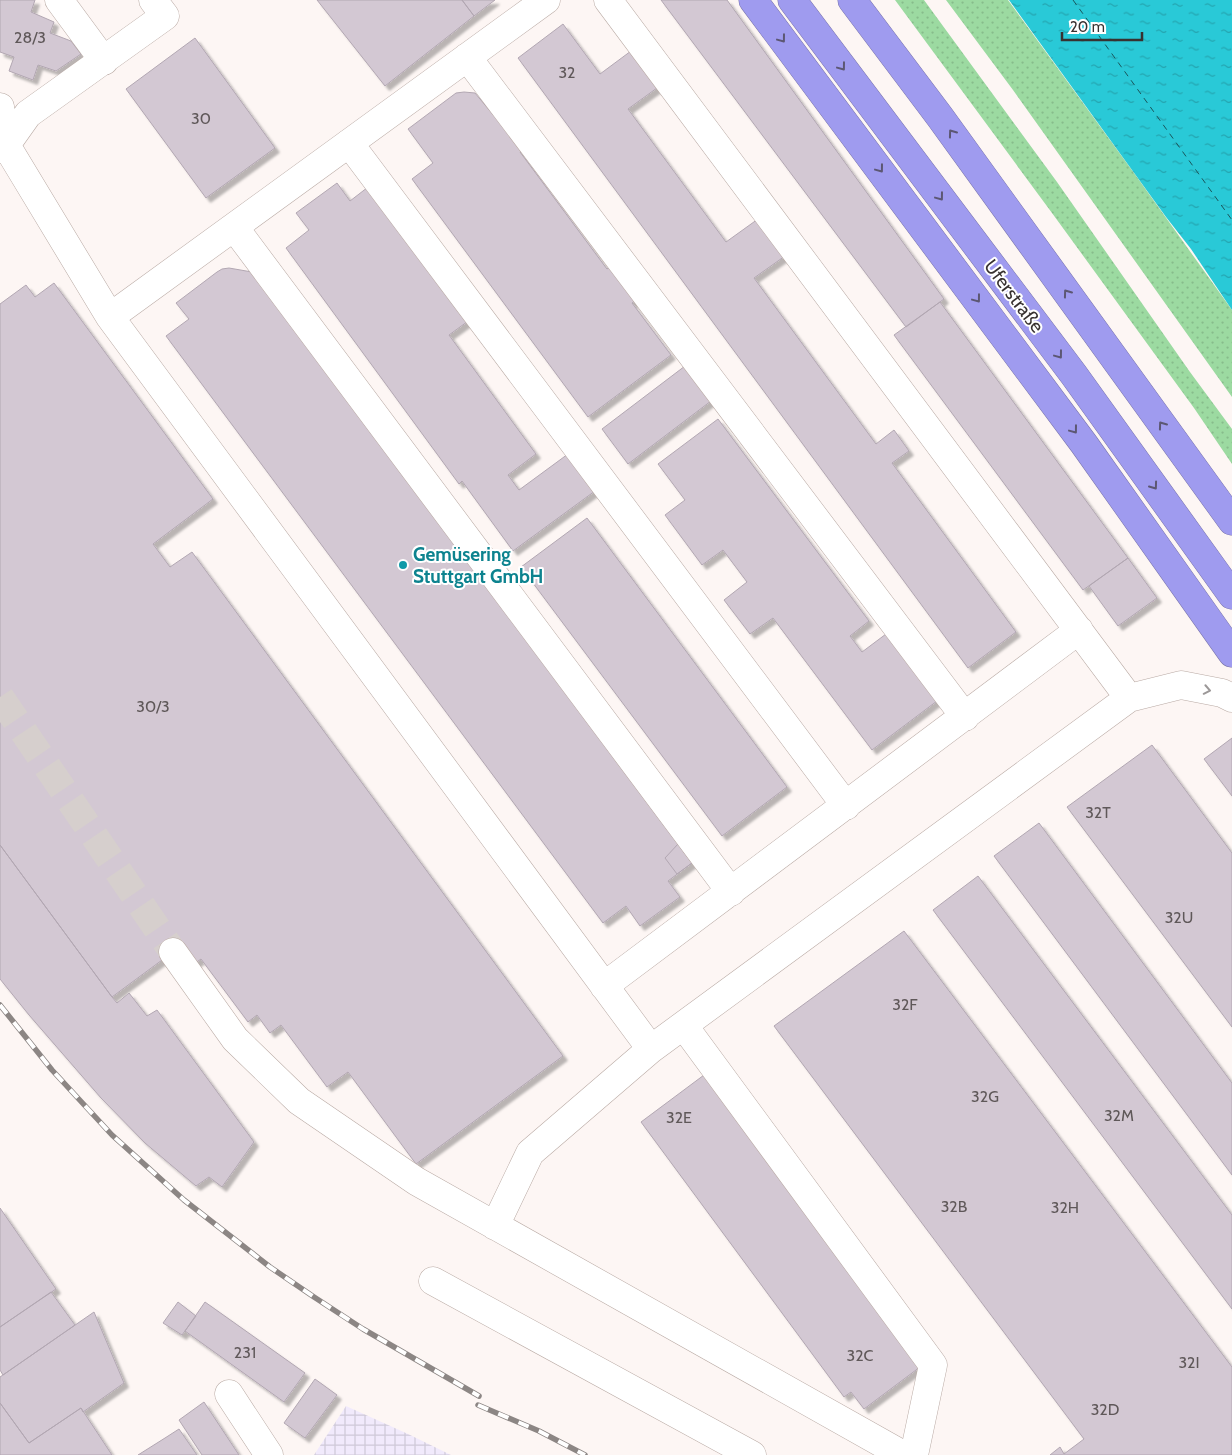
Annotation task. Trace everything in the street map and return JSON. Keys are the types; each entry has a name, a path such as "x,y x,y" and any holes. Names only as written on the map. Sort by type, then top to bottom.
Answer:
{"highway":[{"path":"753,0 1079,437 1232,653"},
{"name":"Uferstraße","path":"792,0 1074,375 1232,595"},
{"path":"852,0 940,117 1232,521"}],"lane":[{"path":"59,0 104,61"},
{"path":"2,145 28,114 165,16 154,0"},
{"path":"110,318 546,0"},
{"path":"608,0 1129,698"},
{"path":"467,57 965,717"},
{"path":"0,107 2,145 110,318 651,1049"},
{"path":"349,143 846,806"},
{"path":"234,227 731,892"},
{"path":"604,986 1079,630"},
{"path":"496,1226 530,1153 651,1049 1129,698 1181,685 1222,693 1232,698"},
{"path":"173,952 234,1039 299,1101 416,1181 903,1455"},
{"path":"684,1026 934,1365 914,1455"},
{"path":"433,1281 752,1455"},
{"path":"229,1394 269,1455"}],"shaded area":[{"path":"346,1406 408,1434 451,1455 314,1455"}],"green space":[{"path":"895,0 924,0 1057,182 1232,429 1232,464 1194,408"},
{"path":"946,0 1008,0 1134,173 1232,310 1232,397 1013,90"}],"water":[{"path":"1009,0 1232,0 1232,310 1191,249"}],"building":[{"path":"0,0 35,0 31,12 54,22 50,33 71,41 81,54 56,71 38,65 33,80 9,71 14,57 0,52"},
{"path":"317,0 462,0 474,16 385,86"},
{"path":"462,0 495,0 474,16"},
{"path":"661,0 727,0 944,299 906,327"},
{"path":"563,24 600,74 631,51 657,88 628,109 726,242 758,219 785,256 754,278 876,444 894,430 909,451 892,463 1016,632 968,668 518,58"},
{"path":"195,38 275,148 206,198 126,89"},
{"path":"456,93 475,93 495,117 499,114 525,148 520,152 607,269 611,266 636,300 632,303 671,355 588,417 412,179 433,163 408,129"},
{"path":"337,183 350,201 372,184 471,319 449,335 536,454 508,475 519,490 568,454 595,491 513,551 462,481 459,484 286,248 309,230 296,213"},
{"name":"Gemüsering Stuttgart GmbH","path":"229,268 252,272 692,863 668,881 680,897 640,926 626,906 603,923 166,336 189,319 176,303 217,272"},
{"path":"54,283 213,499 153,544 170,567 192,552 563,1056 416,1164 348,1072 327,1087 281,1025 270,1033 257,1015 248,1022 201,959 190,967 177,949 112,997 0,845 0,304 26,285 35,297"},
{"path":"940,302 1128,558 1083,590 894,335"},
{"path":"685,366 711,401 628,464 602,429"},
{"path":"718,419 869,621 850,636 862,652 886,634 937,701 872,750 773,618 750,634 724,600 747,582 723,550 702,565 665,515 685,500 658,464"},
{"path":"587,518 787,787 722,836 521,567"},
{"path":"1128,558 1157,598 1118,626 1089,586"},
{"path":"1232,738 1232,796 1204,759"},
{"path":"1152,745 1232,853 1232,1027 1067,807"},
{"path":"1039,823 1232,1083 1232,1175 994,856"},
{"path":"678,844 692,863 677,874 665,858"},
{"path":"0,845 117,1003 129,993 147,1016 157,1010 254,1142 222,1187 209,1177 196,1186 145,1143 101,1098 0,979"},
{"path":"978,876 1232,1215 1232,1309 933,910"},
{"path":"904,931 1232,1367 1232,1455 1050,1455 1060,1447 1064,1454 1084,1439 774,1026"},
{"path":"704,1075 920,1367 864,1409 851,1392 844,1397 641,1122"},
{"path":"0,1208 56,1289 0,1327"},
{"path":"51,1292 75,1325 3,1375 0,1370 0,1327"},
{"path":"178,1302 196,1316 182,1335 163,1323"},
{"path":"205,1302 305,1373 284,1402 185,1331"},
{"path":"94,1312 124,1383 83,1412 81,1408 29,1443 0,1403 0,1377"},
{"path":"315,1379 337,1395 305,1438 284,1423"},
{"path":"204,1402 239,1455 202,1455 179,1420"},
{"path":"0,1403 29,1443 81,1408 112,1455 0,1455"},
{"path":"179,1429 197,1455 138,1455 165,1438"}],"ferry route":[{"path":"1073,0 1232,220"}],"tunnel":[{"path":"0,697 173,952"}],"railway":[{"path":"0,1005 52,1070 112,1135 184,1200 270,1267 314,1297 363,1329 479,1396"},
{"path":"478,1405 539,1431 585,1455"}],"place":[{"name":"Gemüsering Stuttgart GmbH","path":"403,565"}]}
